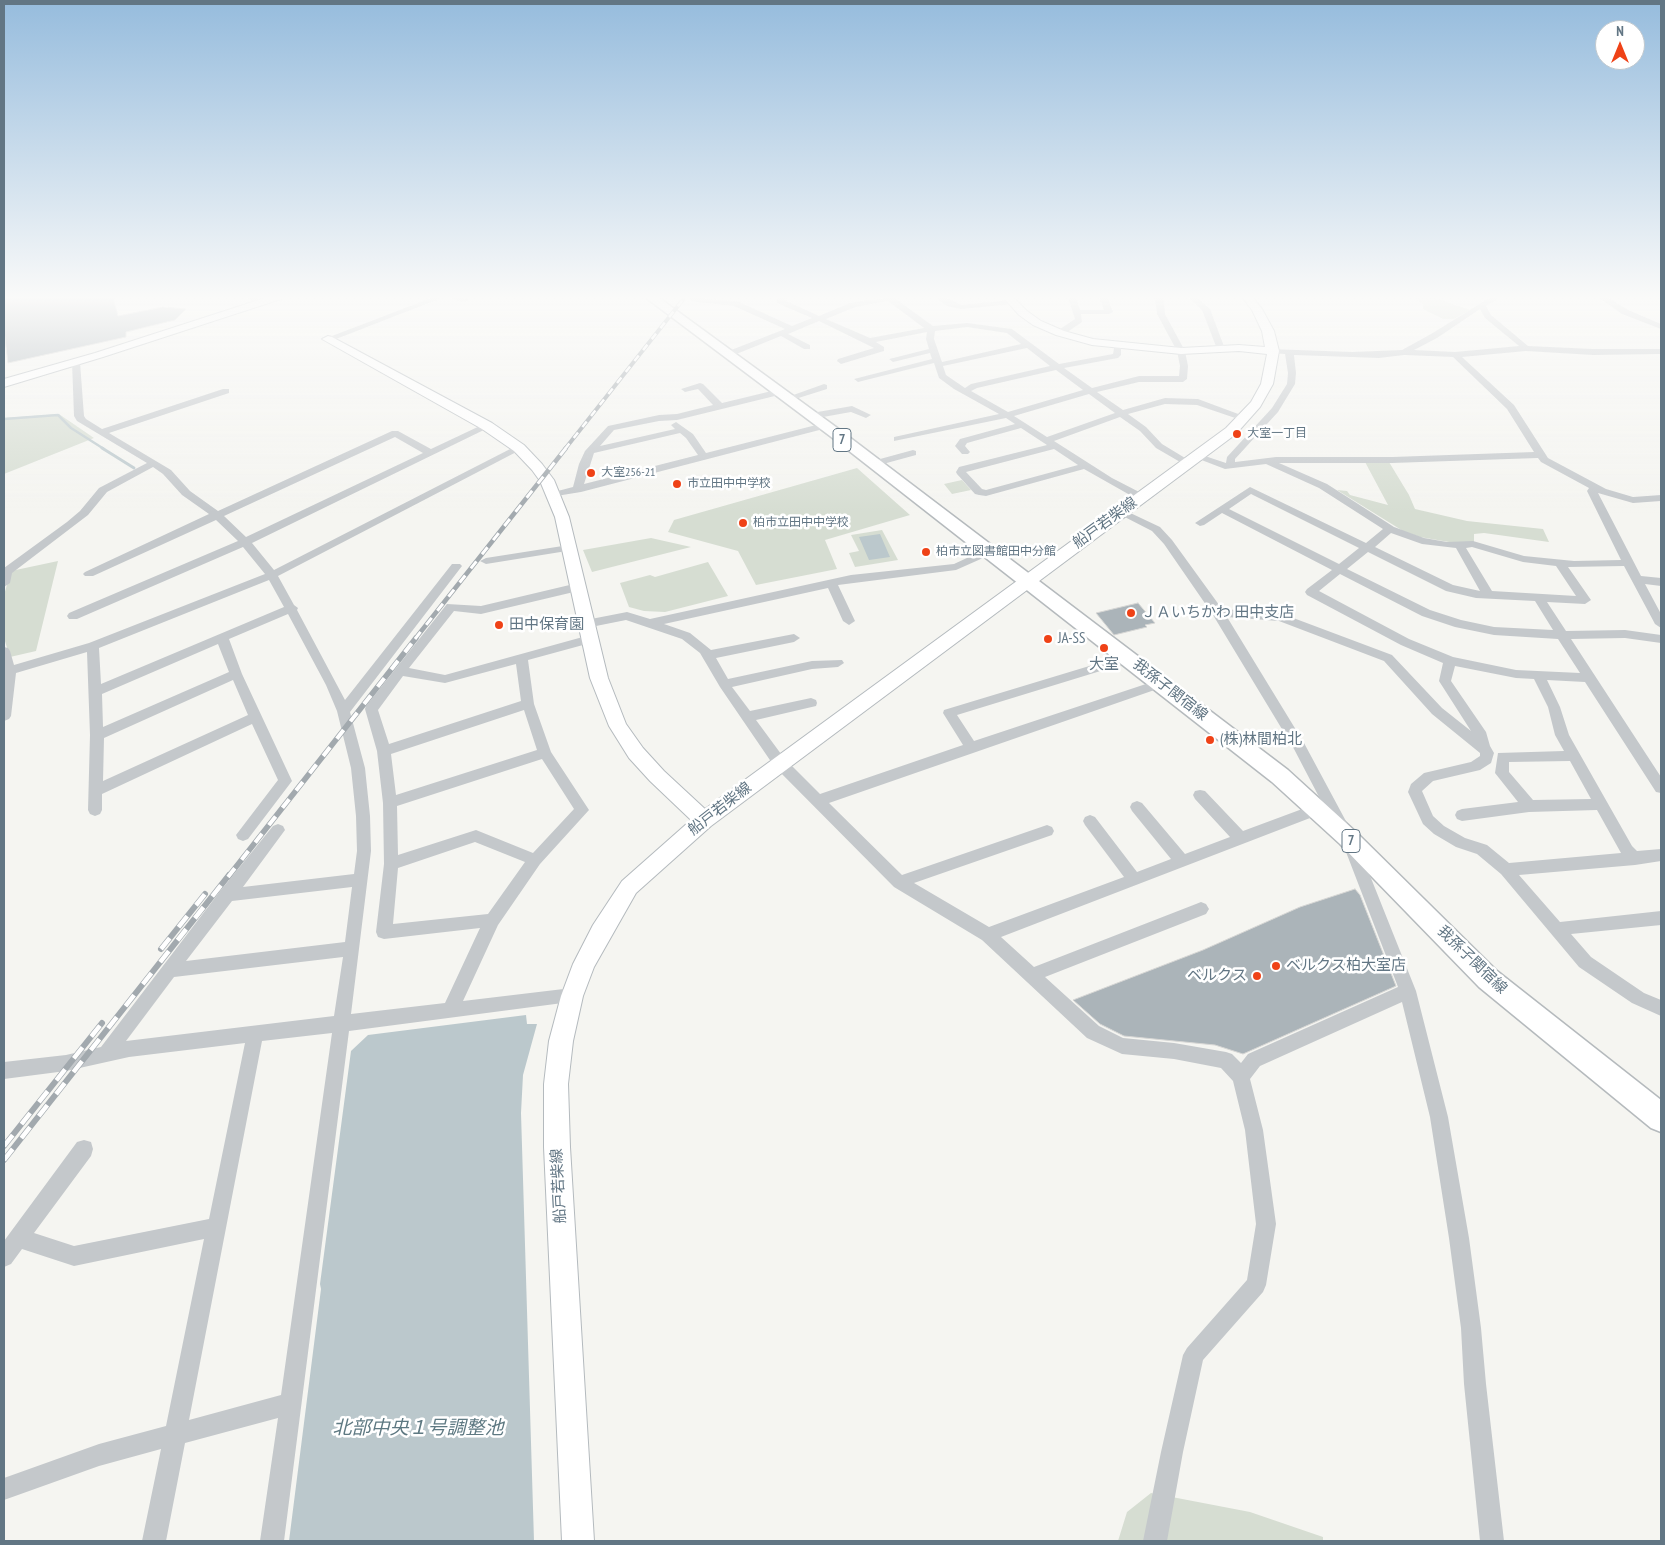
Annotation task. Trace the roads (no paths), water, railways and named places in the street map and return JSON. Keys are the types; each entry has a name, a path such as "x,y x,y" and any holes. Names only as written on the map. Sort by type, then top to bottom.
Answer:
{"main road":[{"name":"我孫子関宿線","path":"749,369 1253,754 1318,809 1488,978 1661,1118"}],"street":[{"path":"4,383 52,369"},
{"path":"76,369 78,416 82,421 167,472 186,493 217,516 245,542 272,574 332,684 343,711 358,768 364,851 361,880 350,949 292,1403 272,1541"},
{"path":"383,369 488,426 519,448 547,480 554,495 569,548 602,686 618,726 636,753 646,764 704,820"},
{"path":"858,379 907,369"},
{"path":"939,369 942,376 956,387 1007,415 1086,466 1141,497"},
{"path":"966,391 974,386 1047,369"},
{"path":"1064,369 1143,429 1159,446 1191,459 1220,466 1267,461 1540,455"},
{"path":"897,440 1007,415 1090,390 1139,379 1183,379 1184,369"},
{"name":"船戸若柴線","path":"578,1541 557,1147 556,1084 561,1041 572,996 584,964 601,932 629,887 704,820 779,762 1231,431 1256,404 1267,384 1270,369"},
{"path":"1231,466 1230,459 1275,410 1291,384 1292,369"},
{"path":"1471,369 1511,407 1544,460 1594,489 1633,500 1661,498"},
{"path":"684,389 700,386 720,407"},
{"path":"577,490 584,464 590,451 611,428 677,418 720,407 824,387"},
{"path":"102,432 226,391"},
{"path":"1086,466 986,493 979,492 961,472 962,469 1051,443 1146,405 1165,402 1198,402 1244,418"},
{"path":"1256,404 1275,410"},
{"path":"812,416 852,409 866,415"},
{"path":"668,418 690,436 703,456"},
{"path":"964,452 960,446 962,442 1023,425"},
{"path":"73,616 245,542 488,426"},
{"path":"554,495 824,426"},
{"path":"590,451 681,430"},
{"path":"89,574 395,433 431,453"},
{"path":"7,672 93,646 272,574 519,448"},
{"path":"872,464 913,453"},
{"path":"1267,461 1323,486 1390,529 1422,541 1473,544 1523,559 1560,563 1602,565 1628,563"},
{"path":"4,583 7,571 71,524 84,513 103,490 154,463"},
{"path":"1594,489 1592,491 1661,624"},
{"path":"1200,523 1250,490 1450,588 1465,593 1585,600 1560,563"},
{"path":"1221,509 1426,613 1459,624 1494,631 1562,635 1613,634 1661,639"},
{"path":"1120,512 1148,525 1161,534 1218,613 1299,748 1348,838 1408,991 1439,1117 1459,1238 1471,1328 1475,1384 1492,1541"},
{"path":"1390,529 1310,592 1405,642 1450,661 1498,671 1539,676 1589,678"},
{"path":"1459,544 1488,595"},
{"path":"486,561 569,548"},
{"path":"646,624 851,579 956,567 988,552"},
{"path":"343,711 456,566"},
{"path":"1637,580 1661,582"},
{"path":"831,583 849,621"},
{"path":"492,920 384,932 391,864 390,803 384,750 371,709 451,607 481,610 578,587"},
{"path":"1539,598 1661,788"},
{"path":"96,691 292,608"},
{"path":"1218,613 1280,617 1388,658 1437,711 1483,747 1487,753 1486,759 1475,766 1429,777 1416,788 1415,792 1428,820 1439,830 1461,843 1482,849 1506,870 1585,962 1638,998 1661,1008"},
{"path":"400,671 445,679 520,658 627,616 686,636 705,650 724,684 779,762 899,882 988,935 1093,1032 1122,1046 1174,1051 1226,1060 1241,1077 1254,1130 1266,1224 1256,1285 1194,1355 1172,1452 1155,1541"},
{"path":"222,638 236,674 286,781 243,835"},
{"path":"708,655 794,638"},
{"path":"93,646 97,735 95,810"},
{"path":"4,651 7,672 4,715"},
{"path":"450,1010 474,953 492,920 535,860 582,810 545,753 528,704 520,658"},
{"path":"971,747 949,713 1129,658"},
{"path":"1450,661 1445,681 1481,735 1483,747"},
{"path":"724,684 812,664 838,664"},
{"path":"97,735 236,674"},
{"path":"1539,676 1554,708 1562,735 1627,850 1635,859"},
{"path":"817,801 1162,683"},
{"path":"746,717 811,703"},
{"path":"384,750 528,704"},
{"path":"96,790 256,717"},
{"path":"390,803 545,753"},
{"path":"1529,806 1502,773 1503,757 1574,756"},
{"path":"1200,795 1241,839"},
{"path":"1462,815 1529,806 1602,804"},
{"path":"1137,807 1182,861"},
{"path":"988,935 1318,809"},
{"path":"1090,821 1134,879"},
{"path":"106,1054 226,895 278,830"},
{"path":"899,882 1046,831"},
{"path":"391,864 476,836 535,860"},
{"path":"1506,870 1661,855"},
{"path":"226,895 361,880"},
{"path":"1031,974 1201,909"},
{"path":"1558,929 1661,918"},
{"path":"169,970 350,949"},
{"path":"1241,1077 1254,1060 1408,991"},
{"path":"4,1070 66,1063 128,1049 572,996"},
{"path":"1638,998 1661,996"},
{"path":"154,1541 255,1034"},
{"path":"4,1257 84,1149"},
{"path":"18,1238 74,1256 217,1227"},
{"path":"4,1489 98,1455 292,1403"}],"water":[{"path":"880,534 890,557 869,560 859,537"},
{"name":"北部中央１号調整池","path":"526,1015 527,1024 537,1024 523,1075 521,1113 534,1541 289,1541 321,1289 320,1284 351,1051 368,1035"}],"waterway":[{"path":"4,419 58,415 71,428 104,449"},
{"path":"102,448 134,468"}],"railway":[{"path":"565,449 628,369"},
{"path":"415,639 566,448"},
{"path":"228,877 416,638"},
{"path":"4,1160 229,875"},
{"path":"161,949 205,894"},
{"path":"4,1146 102,1023"}],"place":[{"name":"大室一丁目","path":"1237,434"},
{"name":"大室256-21","path":"591,473"},
{"name":"市立田中中学校","path":"677,484"},
{"name":"柏市立田中中学校","path":"743,523"},
{"name":"柏市立図書館田中分館","path":"926,552"},
{"name":"ＪＡいちかわ 田中支店","path":"1131,613"},
{"name":"田中保育園","path":"499,625"},
{"name":"JA-SS","path":"1048,639"},
{"name":"大室","path":"1104,648"},
{"name":"(株)林間柏北","path":"1210,740"},
{"name":"ベルクス柏大室店","path":"1276,966"},
{"name":"ベルクス","path":"1257,976"}]}
